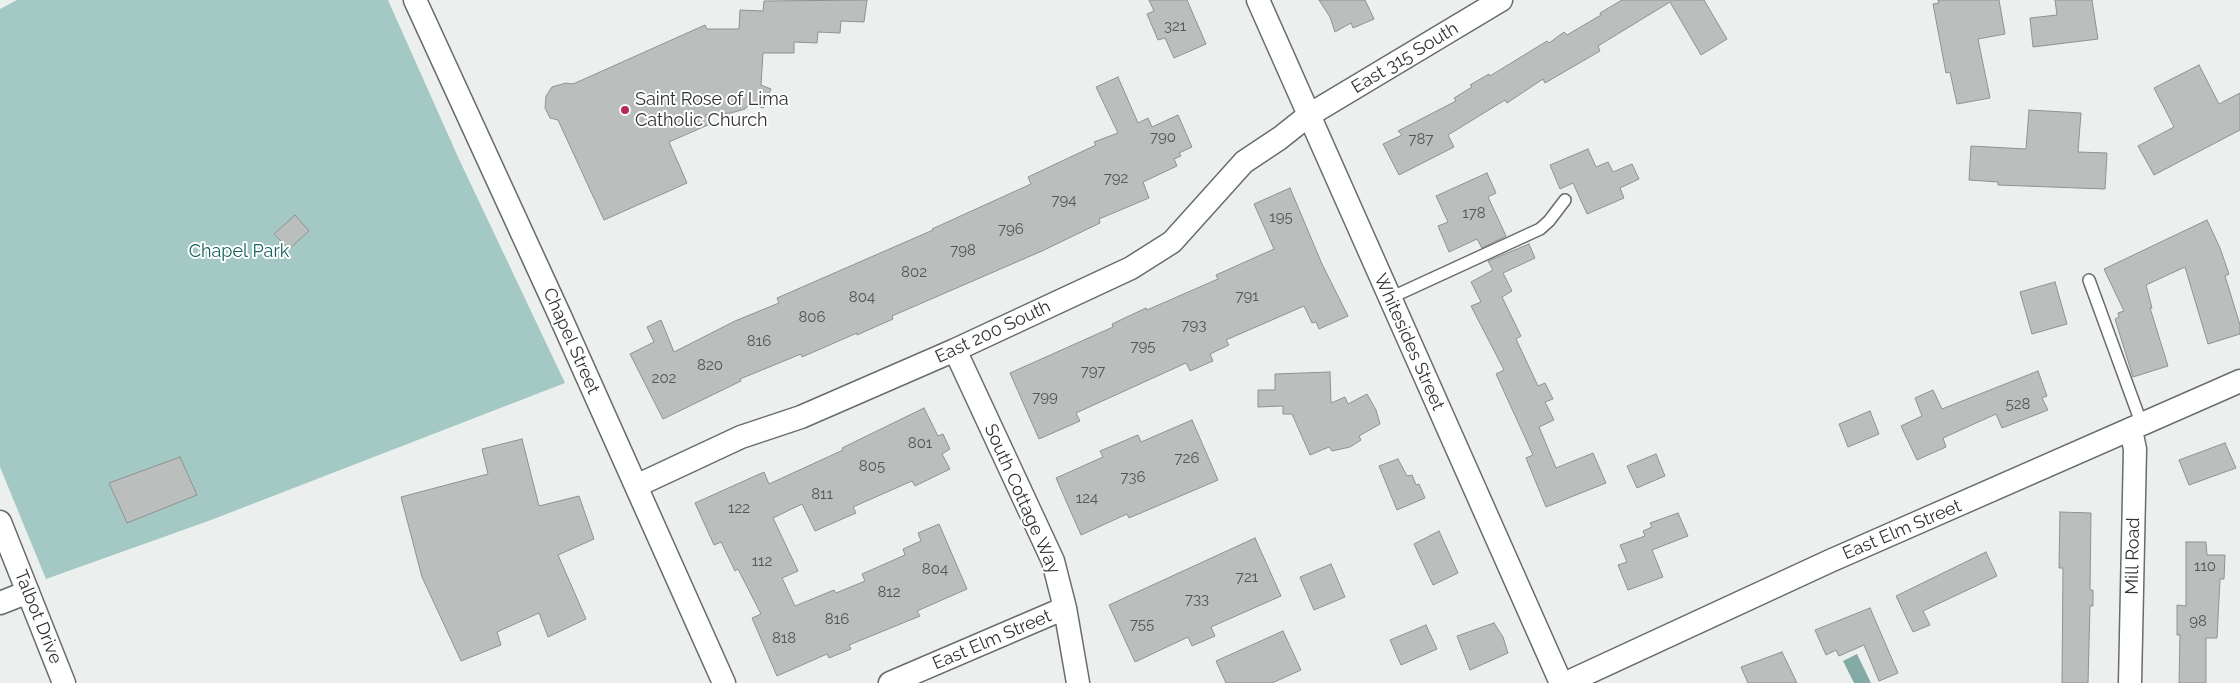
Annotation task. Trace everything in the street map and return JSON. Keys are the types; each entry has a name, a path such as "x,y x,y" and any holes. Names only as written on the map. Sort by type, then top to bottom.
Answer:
{"street":[{"name":"Chapel Street","path":"414,0 724,683"},
{"name":"Whitesides Street","path":"1258,0 1561,683"},
{"name":"East 315 South","path":"1309,115 1501,0"},
{"name":"East 200 South","path":"636,486 742,437 801,417 955,350 1131,268 1172,242 1244,162 1280,138 1309,115"},
{"name":"South Cottage Way","path":"955,350 1053,560 1065,608 1078,683"},
{"name":"East Elm Street","path":"1566,683 1830,561 2240,380"},
{"name":"Mill Road","path":"2130,683 2136,427"},
{"name":"Talbot Drive","path":"0,522 64,683"},
{"path":"0,603 28,592"},
{"name":"East Elm Street","path":"890,683 1065,608"}],"lane":[{"path":"1390,298 1540,229 1549,222 1565,200"},
{"path":"2088,280 2136,427"}],"green space":[{"name":"Chapel Park","path":"17,0 388,0 458,157 565,383 211,520 46,579 0,467 0,9"}],"shaded area":[{"path":"1857,654 1871,683 1854,683 1843,661"}],"building":[{"name":"Saint Rose of Lima Catholic Church","path":"867,0 864,22 841,21 840,33 818,32 817,43 794,42 794,53 763,53 761,85 771,89 763,108 751,103 745,109 731,113 705,115 710,124 669,142 687,183 604,220 558,120 550,118 545,108 546,96 552,87 566,83 573,84 705,25 707,29 739,29 740,10 763,11 764,1"},
{"path":"1149,0 1187,0 1206,44 1174,58 1165,38 1158,40 1147,14 1154,11"},
{"path":"1319,0 1365,0 1374,19 1353,28 1351,23 1335,32 1330,17"},
{"path":"1622,0 1704,0 1727,39 1701,55 1670,2 1598,46 1600,51 1545,83 1543,79 1507,103 1505,100 1448,135 1454,147 1399,175 1383,144 1402,135 1398,131 1456,101 1454,98 1472,87 1470,85 1489,74 1490,76 1547,41 1549,43 1564,32 1567,35"},
{"path":"1938,0 1999,0 2005,34 1978,39 1990,98 1957,104 1950,72 1946,73 1933,4 1939,3"},
{"path":"2055,0 2092,0 2098,39 2033,47 2030,18 2057,15"},
{"path":"2199,65 2219,104 2240,93 2240,130 2154,175 2138,146 2174,127 2154,88"},
{"path":"1118,77 1138,123 1148,118 1152,127 1178,115 1192,147 1179,153 1181,156 1174,159 1177,166 1143,182 1149,198 1099,219 1100,223 1042,251 892,316 893,319 857,335 857,333 802,357 801,354 740,379 741,381 663,419 630,354 654,342 647,327 661,320 674,352 735,321 779,303 777,298 933,230 1031,184 1028,177 1096,145 1094,142 1118,133 1096,87"},
{"path":"2029,110 2081,113 2078,152 2107,153 2105,189 1998,185 1998,182 1969,180 1971,146 2026,149"},
{"path":"1588,149 1596,167 1608,162 1613,172 1632,164 1639,179 1620,188 1624,198 1587,214 1573,183 1560,189 1550,165"},
{"path":"1487,173 1496,193 1488,197 1506,236 1482,248 1477,239 1449,252 1438,226 1448,222 1436,196"},
{"path":"1290,188 1322,264 1348,316 1319,329 1316,322 1312,323 1304,306 1226,340 1229,345 1210,354 1213,361 1190,371 1186,363 1076,413 1080,421 1039,439 1010,373 1113,327 1112,324 1146,308 1147,310 1218,279 1216,275 1274,249 1254,204"},
{"path":"295,215 309,231 289,249 274,234"},
{"path":"2207,220 2229,274 2225,276 2240,325 2240,334 2208,344 2185,267 2146,285 2152,308 2150,308 2168,366 2133,377 2115,319 2119,317 2118,313 2124,311 2104,269"},
{"path":"1529,244 1535,258 1503,273 1512,291 1502,297 1521,336 1516,339 1538,386 1545,383 1553,399 1545,402 1554,420 1539,427 1556,468 1593,453 1606,483 1546,507 1526,458 1533,455 1496,374 1504,370 1471,306 1481,302 1471,282 1493,270 1488,261"},
{"path":"2055,282 2067,324 2032,334 2020,292"},
{"path":"2038,371 2047,396 2042,398 2048,410 2002,428 1996,414 1943,438 1946,447 1917,460 1901,426 1922,416 1915,398 1933,390 1942,409"},
{"path":"1330,372 1331,403 1345,397 1348,404 1367,394 1376,410 1380,424 1359,436 1361,440 1350,447 1332,451 1329,447 1310,455 1292,414 1283,414 1283,406 1258,407 1258,390 1275,390 1275,374"},
{"path":"924,408 938,436 943,434 950,449 942,454 950,469 915,486 912,481 853,507 856,513 815,531 802,504 773,518 798,571 782,578 795,606 834,590 836,593 865,581 862,574 905,555 903,549 921,541 918,533 939,524 967,589 917,611 920,616 849,645 851,649 829,658 827,654 777,676 752,618 761,614 738,569 735,571 721,542 714,545 695,503 764,472 769,484 843,450 842,448"},
{"path":"1870,411 1879,434 1848,447 1839,424"},
{"path":"1192,420 1218,480 1129,518 1127,514 1081,535 1056,478 1103,457 1100,451 1138,435 1141,442"},
{"path":"522,439 539,506 579,496 594,539 558,555 586,619 548,637 539,613 497,632 501,645 461,661 422,577 401,497 488,474 482,449"},
{"path":"2225,443 2236,468 2189,485 2179,460"},
{"path":"1656,454 1665,476 1637,488 1627,466"},
{"path":"180,457 197,495 127,523 109,483"},
{"path":"1398,459 1407,476 1412,475 1416,485 1419,484 1425,498 1397,510 1379,466"},
{"path":"2060,512 2091,513 2090,590 2093,590 2093,606 2090,606 2088,683 2062,683 2063,568 2059,568"},
{"path":"1678,513 1688,536 1652,550 1663,577 1628,590 1618,565 1627,562 1620,545 1645,536 1643,531 1652,527 1650,523"},
{"path":"1439,531 1458,573 1433,585 1414,544"},
{"path":"1255,538 1281,596 1211,627 1215,636 1192,646 1188,637 1135,662 1109,605"},
{"path":"2186,542 2206,542 2207,555 2225,555 2224,579 2220,579 2217,638 2206,638 2206,683 2179,683 2180,635 2177,635 2177,605 2186,606"},
{"path":"1986,552 1997,576 1923,611 1930,625 1913,632 1896,596"},
{"path":"1331,564 1345,597 1314,610 1300,577"},
{"path":"1870,608 1898,673 1879,681 1864,645 1839,656 1836,650 1826,655 1815,630"},
{"path":"1494,623 1503,637 1508,653 1470,670 1457,636"},
{"path":"1426,625 1437,649 1401,665 1390,640"},
{"path":"1283,631 1301,670 1272,683 1226,683 1216,661"},
{"path":"1782,652 1797,683 1748,683 1741,667"}],"place":[{"name":"Saint Rose of Lima Catholic Church","path":"625,110"}]}
